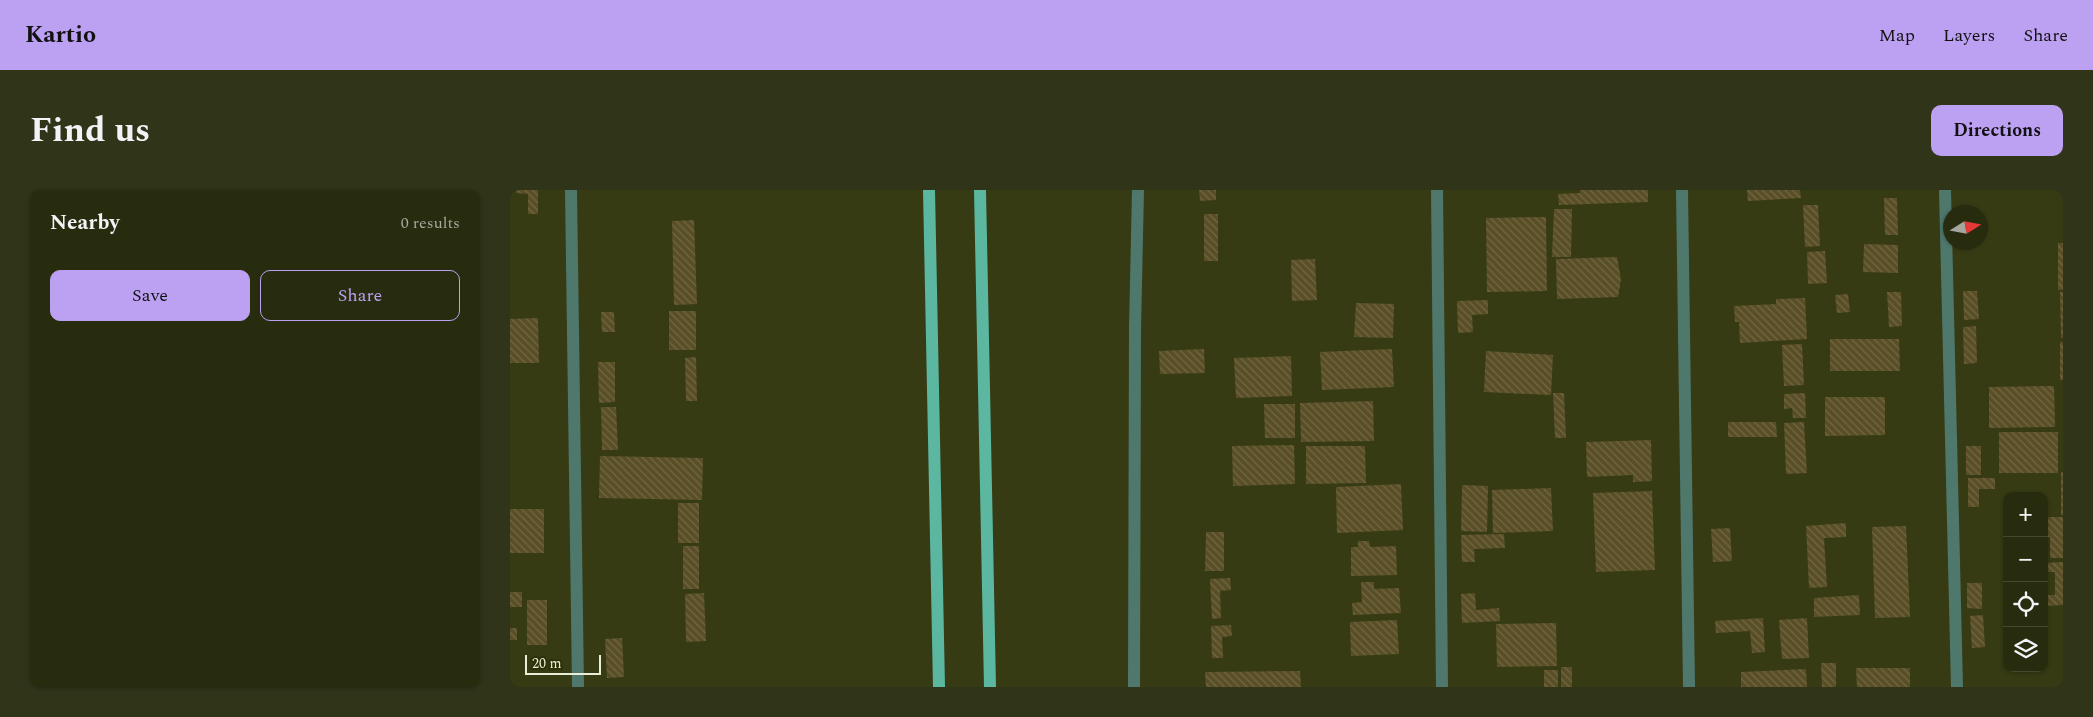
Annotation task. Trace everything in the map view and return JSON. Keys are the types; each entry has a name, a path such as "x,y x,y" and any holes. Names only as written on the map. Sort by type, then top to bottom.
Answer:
{"main road":[{"path":"929,190 939,687"},
{"path":"980,190 990,687"}],"street":[{"path":"571,190 578,687"},
{"path":"1134,687 1134,329 1138,190"},
{"path":"1437,190 1442,687"},
{"path":"1682,190 1689,687"},
{"path":"1945,190 1957,687"}],"building":[{"path":"516,190 538,190 538,214 528,214 528,194 516,193"},
{"path":"1199,190 1216,190 1216,200 1200,201"},
{"path":"1580,190 1648,190 1648,202 1559,205 1558,194 1580,193"},
{"path":"1747,190 1800,190 1801,198 1748,201"},
{"path":"1884,198 1897,198 1898,235 1885,235"},
{"path":"1803,205 1818,205 1820,246 1805,247"},
{"path":"1554,209 1572,209 1571,257 1552,257"},
{"path":"1204,214 1218,214 1218,261 1204,261"},
{"path":"1546,217 1547,291 1487,292 1486,218"},
{"path":"694,220 697,304 674,305 672,221"},
{"path":"2058,243 2063,243 2063,290 2058,290"},
{"path":"1864,244 1898,245 1898,273 1863,272"},
{"path":"1825,251 1827,283 1808,284 1807,252"},
{"path":"1617,257 1621,279 1618,297 1557,299 1556,259"},
{"path":"1315,259 1317,300 1292,301 1291,260"},
{"path":"1963,291 1977,291 1979,319 1964,320"},
{"path":"1887,292 1901,292 1902,326 1889,327"},
{"path":"2060,292 2063,292 2063,338 2061,338"},
{"path":"1848,294 1850,312 1837,313 1835,295"},
{"path":"1805,298 1807,339 1740,343 1739,322 1735,322 1734,306 1776,304 1776,299"},
{"path":"1488,300 1488,314 1472,315 1473,332 1458,333 1457,301"},
{"path":"1356,303 1394,304 1393,338 1354,337"},
{"path":"669,311 696,311 696,350 669,350"},
{"path":"601,312 614,312 615,332 602,332"},
{"path":"538,318 539,363 510,363 510,319"},
{"path":"1976,326 1977,363 1964,364 1963,327"},
{"path":"1830,339 1899,339 1900,371 1830,371"},
{"path":"2060,342 2063,342 2063,380 2060,380"},
{"path":"1802,344 1804,385 1784,386 1782,345"},
{"path":"1204,349 1205,373 1160,374 1159,351"},
{"path":"1392,349 1394,387 1322,390 1320,352"},
{"path":"1486,351 1553,355 1551,395 1484,392"},
{"path":"1291,356 1292,396 1236,398 1234,358"},
{"path":"696,357 697,401 686,401 685,358"},
{"path":"598,362 615,362 615,402 599,403"},
{"path":"2054,386 2055,427 1989,428 1989,387"},
{"path":"1553,393 1564,393 1566,438 1555,438"},
{"path":"1805,393 1806,418 1793,418 1792,408 1784,409 1784,394"},
{"path":"1825,397 1885,397 1885,435 1825,436"},
{"path":"1373,401 1374,441 1301,442 1300,403"},
{"path":"1264,404 1295,404 1295,438 1265,438"},
{"path":"601,407 616,407 618,450 602,450"},
{"path":"1728,422 1776,422 1777,437 1728,437"},
{"path":"1804,422 1807,473 1786,474 1784,423"},
{"path":"1999,432 2058,432 2058,473 1999,473"},
{"path":"1651,440 1652,481 1633,482 1633,475 1587,477 1586,442"},
{"path":"1294,445 1295,484 1233,486 1232,446"},
{"path":"1306,446 1365,446 1366,483 1306,484"},
{"path":"1966,446 1981,446 1981,475 1966,475"},
{"path":"600,456 703,458 702,500 599,498"},
{"path":"2061,472 2063,472 2063,515 2061,515"},
{"path":"1968,478 1995,478 1995,489 1979,489 1979,507 1968,507"},
{"path":"1401,484 1403,530 1337,533 1336,487"},
{"path":"1462,485 1488,486 1487,532 1461,531"},
{"path":"1551,488 1553,531 1493,533 1492,490"},
{"path":"1652,491 1655,570 1596,572 1593,493"},
{"path":"678,503 699,503 699,543 678,543"},
{"path":"510,509 544,509 544,553 510,553"},
{"path":"2048,517 2063,517 2063,558 2050,558 2050,537 2048,537"},
{"path":"1846,523 1846,537 1824,538 1827,587 1809,588 1806,526"},
{"path":"1906,526 1910,617 1875,618 1872,527"},
{"path":"1730,528 1732,561 1713,562 1711,529"},
{"path":"1206,532 1224,532 1224,571 1205,571"},
{"path":"1504,534 1505,548 1474,549 1475,562 1462,562 1461,535"},
{"path":"1358,541 1369,541 1370,547 1396,546 1397,575 1351,576 1351,547 1358,547"},
{"path":"683,546 699,546 699,589 683,589"},
{"path":"2063,562 2063,605 2048,606 2048,595 2055,595 2055,572 2048,572 2048,563"},
{"path":"1230,578 1231,590 1220,591 1221,618 1212,619 1210,579"},
{"path":"1361,582 1374,582 1374,589 1399,588 1401,613 1353,615 1352,603 1362,602"},
{"path":"1967,583 1982,583 1982,609 1967,608"},
{"path":"510,592 522,592 522,607 510,607"},
{"path":"704,593 706,641 686,642 685,594"},
{"path":"1475,593 1476,610 1499,608 1500,621 1462,623 1461,594"},
{"path":"1859,595 1860,615 1814,617 1814,598"},
{"path":"527,600 547,600 547,645 527,645"},
{"path":"1983,615 1985,647 1972,648 1970,616"},
{"path":"1763,618 1765,652 1752,653 1750,631 1716,633 1715,621"},
{"path":"1807,618 1809,658 1782,659 1779,620"},
{"path":"1397,620 1399,654 1351,656 1350,622"},
{"path":"1556,623 1557,666 1497,667 1496,624"},
{"path":"1231,625 1232,636 1222,637 1223,658 1212,658 1211,626"},
{"path":"510,628 517,628 517,640 510,640"},
{"path":"622,638 624,677 607,678 605,639"},
{"path":"1821,663 1836,663 1836,687 1822,687"},
{"path":"1561,667 1572,667 1572,687 1561,687"},
{"path":"1856,668 1910,668 1910,687 1857,687"},
{"path":"1806,669 1807,687 1741,687 1741,672"},
{"path":"1544,670 1558,670 1558,687 1544,687"},
{"path":"1300,671 1301,687 1206,687 1205,672"}]}
